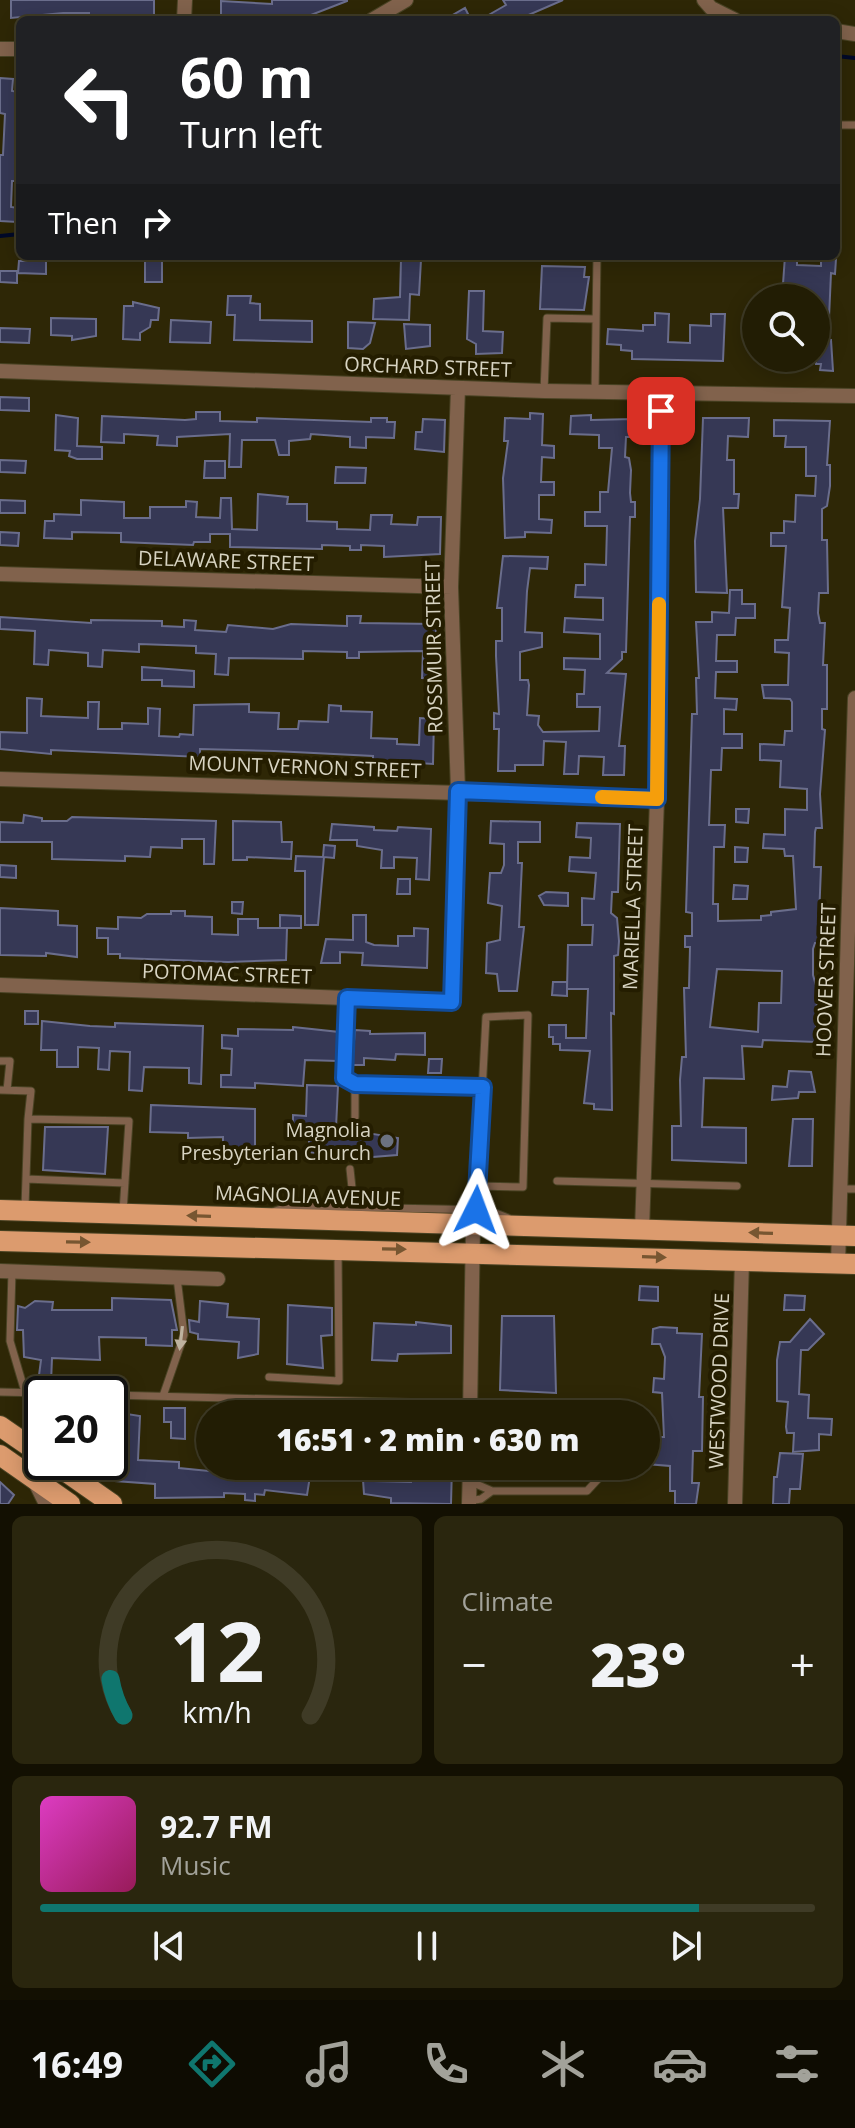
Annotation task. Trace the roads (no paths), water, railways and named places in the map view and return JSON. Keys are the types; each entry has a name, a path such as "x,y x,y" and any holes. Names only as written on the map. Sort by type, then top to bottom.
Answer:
{"main road":[{"name":"MAGNOLIA AVENUE","path":"0,1210 254,1218 474,1217 533,1227 847,1236"},
{"path":"0,1241 474,1251 847,1264"},
{"path":"0,1426 24,1443"},
{"path":"0,1455 24,1472"},
{"path":"36,1480 70,1504"},
{"path":"78,1480 112,1504"}],"street":[{"path":"385,5 406,0"},
{"path":"704,0 729,16"},
{"name":"ORCHARD STREET","path":"0,371 544,391 855,396"},
{"name":"ROSSMUIR STREET","path":"452,1002 458,791 451,587 458,388"},
{"name":"MARIELLA STREET","path":"642,1230 657,799 661,393"},
{"name":"DELAWARE STREET","path":"0,574 451,587"},
{"name":"HOOVER STREET","path":"847,1264 855,698"},
{"name":"MOUNT VERNON STREET","path":"0,779 657,799"},
{"name":"POTOMAC STREET","path":"0,985 452,1002"},
{"path":"470,1400 474,1217"},
{"name":"WESTWOOD DRIVE","path":"735,1504 742,1260"},
{"path":"6,1271 218,1279"},
{"path":"34,1480 46,1504"},
{"path":"469,1502 470,1480"}],"lane":[{"path":"595,392 597,260"},
{"path":"544,391 547,318 596,319"},
{"path":"347,998 344,1078 355,1084 483,1087"},
{"path":"254,1218 290,1206 354,1207 474,1217 486,1017 528,1015 523,1187 477,1186"},
{"path":"0,1061 10,1061 4,1090 31,1091 25,1211"},
{"path":"355,1084 355,1117"},
{"path":"28,1119 129,1121 123,1214"},
{"path":"350,1169 354,1207"},
{"path":"26,1179 125,1183"},
{"path":"557,1181 644,1181 737,1186"},
{"path":"269,1377 339,1381 338,1248"},
{"path":"6,1271 10,1341 24,1389"},
{"path":"163,1396 184,1335 177,1278"},
{"path":"0,1392 24,1392"},
{"path":"128,1395 245,1400"},
{"path":"479,1480 492,1491"},
{"path":"469,1502 481,1499 492,1491 587,1491 597,1480"}],"waterway":[{"path":"840,56 855,58"},
{"path":"0,236 16,234"}],"place":[{"name":"Magnolia Presbyterian Church","path":"387,1141"}]}
